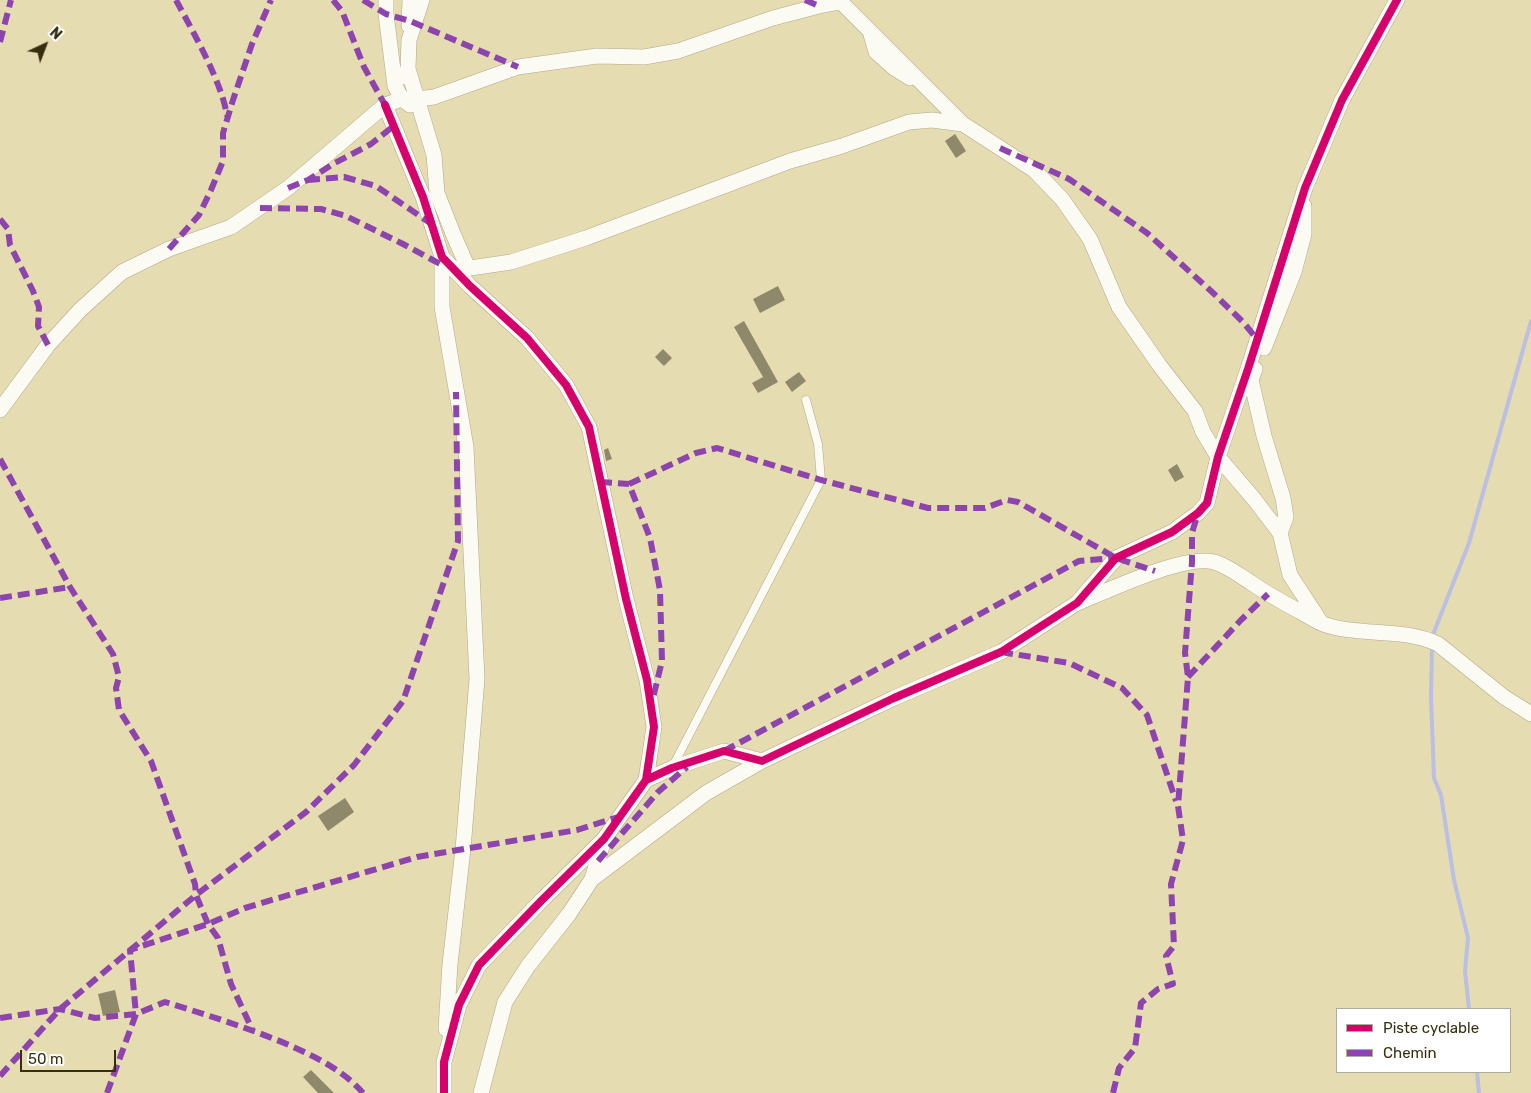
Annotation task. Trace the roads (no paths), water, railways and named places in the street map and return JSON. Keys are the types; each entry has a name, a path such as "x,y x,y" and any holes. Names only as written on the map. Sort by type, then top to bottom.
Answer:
{"street":[{"path":"386,0 395,86 410,99 425,124 434,155 437,193 454,236 463,270 470,286 528,338 566,385 589,427 624,589 649,689 654,727 646,780 604,839 479,965 459,1005 444,1062"},
{"path":"394,125 410,99 408,69 410,0"},
{"path":"409,40 422,0"},
{"path":"1077,603 1116,558 1172,532 1198,513 1207,503 1218,458 1249,374 1304,188 1342,100 1397,0"},
{"path":"0,410 48,345 80,310 122,272 168,249 231,227 288,188 385,105 410,99 434,97 518,66 597,56 644,57 678,51 773,18 840,1 963,124 1034,170 1062,199 1090,239 1119,307 1160,366 1195,411 1203,432 1218,458 1254,499 1280,534 1290,575 1322,623"},
{"path":"385,105 423,197 442,256 442,307 466,447 478,679 463,849 450,964 444,1093"},
{"path":"442,256 463,270 511,262 586,238 790,161 842,146 909,122 932,120 963,124"},
{"path":"1249,374 1264,436 1283,498 1286,517 1280,534"},
{"path":"592,879 706,792 762,761 894,698 1001,652 1077,603 1155,571 1192,562 1213,561 1322,623 1357,632 1407,634 1425,638 1438,644 1504,697 1531,714"},
{"path":"646,780 672,768 724,750 762,761"},
{"path":"480,1093 505,1002 528,966 569,914 592,879 604,839"}],"lane":[{"path":"672,768 821,480 818,444 806,400"}],"waterway":[{"path":"1434,632 1469,543 1531,321"},
{"path":"1432,646 1431,698 1434,778 1441,795 1454,880 1468,938 1465,971 1469,1008"},
{"path":"1477,1073 1479,1093"}]}
